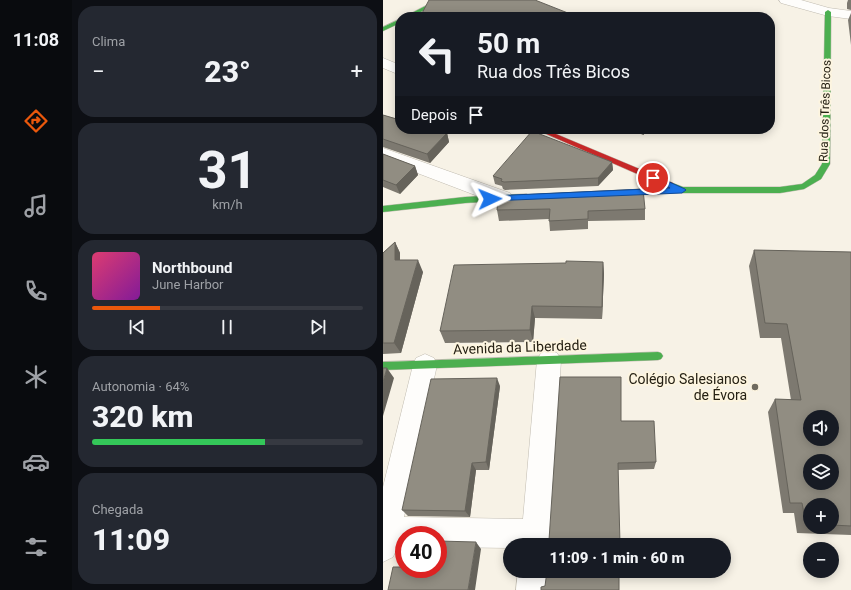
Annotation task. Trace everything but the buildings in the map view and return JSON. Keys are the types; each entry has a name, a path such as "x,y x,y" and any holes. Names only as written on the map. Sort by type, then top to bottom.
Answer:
{"street":[{"path":"417,12 441,0"},
{"path":"786,0 828,12 851,15"},
{"path":"828,12 839,0"},
{"name":"Rua dos Três Bicos","path":"550,134 682,190 779,190 804,186 818,177 826,164 828,12"},
{"path":"383,30 395,24"},
{"path":"383,63 395,68"},
{"path":"383,154 503,198"},
{"path":"659,191 682,190"},
{"path":"383,209 465,200 534,197"},
{"name":"Avenida da Liberdade","path":"383,366 658,356"},
{"path":"536,538 549,360"},
{"path":"425,365 385,539 503,539"},
{"path":"531,590 532,578"}],"traffic: fast":[{"path":"417,12 441,0"},
{"path":"670,185 682,190 780,190 804,186 818,177 826,164 828,12"},
{"path":"383,29 395,23"},
{"path":"383,209 465,200 527,197"},
{"path":"383,366 658,356"}],"traffic: jam":[{"path":"550,134 670,185"}],"place":[{"name":"Colégio Salesianos de Évora","path":"755,387"}],"route":[{"path":"490,199 682,190 653,178"}]}
